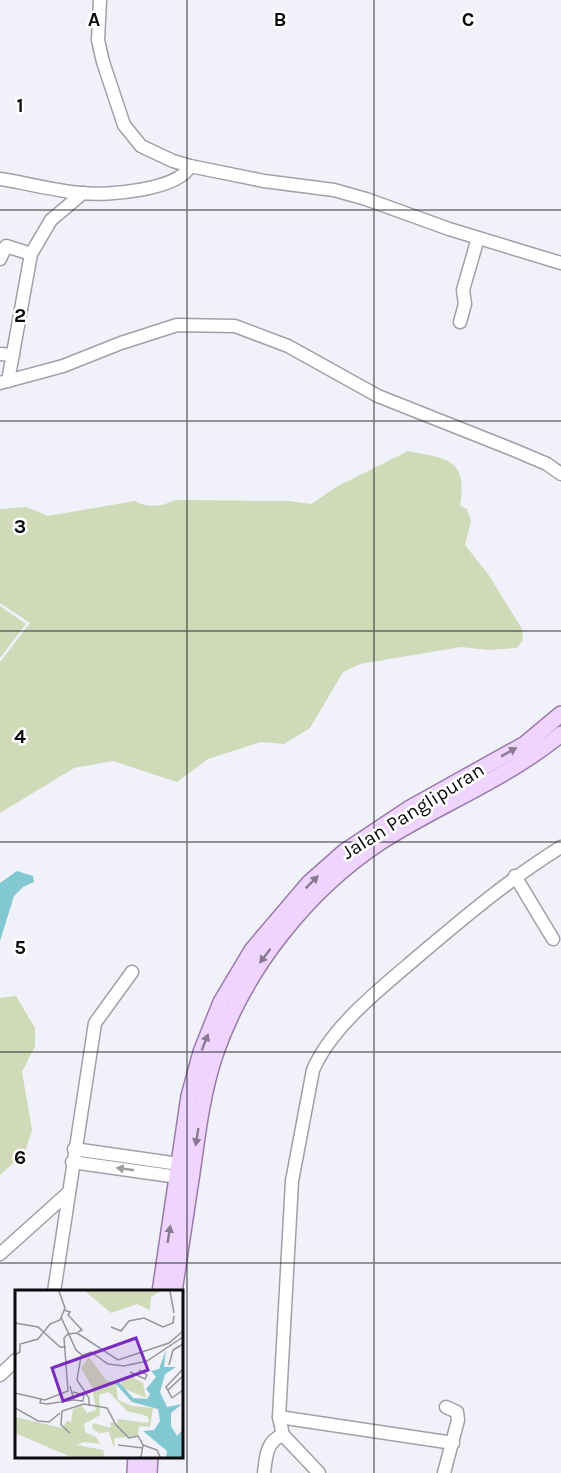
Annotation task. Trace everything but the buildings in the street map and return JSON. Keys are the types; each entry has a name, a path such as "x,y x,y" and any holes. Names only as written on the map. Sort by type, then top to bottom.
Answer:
{"main road":[{"name":"Jalan Panglipuran","path":"174,1290 206,1088 228,1021 259,964 314,898 364,854 412,815 525,744 561,714"},
{"name":"Jalan Panglipuran","path":"160,1290 189,1096 201,1053 221,1002 234,977 267,932 309,884 344,852 535,753 561,734"},
{"path":"135,1473 136,1458"},
{"path":"149,1473 150,1458"}],"street":[{"path":"100,0 98,40 124,124 141,146 173,161 190,165 264,181 334,190 561,263"},
{"path":"0,179 83,193 155,187 181,177 190,165"},
{"path":"83,193 51,220 31,254 6,354 4,382 63,366 121,343 177,326 235,326 288,346 378,396 525,455 561,474"},
{"path":"460,322 465,304 463,290 478,238"},
{"path":"0,259 6,246 31,254"},
{"path":"319,1473 283,1435 279,1417 292,1181 308,1086 319,1056 336,1034 396,975 515,876 559,852"},
{"path":"515,876 553,939"},
{"path":"54,1290 73,1155 96,1023 132,972"},
{"path":"73,1155 178,1171"},
{"path":"0,1254 68,1193"},
{"path":"0,1375 15,1361"},
{"path":"444,1473 458,1416 446,1407"},
{"path":"279,1417 453,1443"},
{"path":"264,1473 269,1444 274,1438 283,1435"}],"green space":[{"path":"408,451 444,459 457,470 461,478 462,490 460,506 467,509 471,521 465,545 488,574 522,629 523,640 517,648 488,650 461,647 360,664 343,672 310,728 284,744 261,742 208,759 177,782 113,761 74,768 0,813 0,662 30,623 0,603 0,509 26,507 48,516 135,501 150,506 176,500 288,501 311,504 338,486"},
{"path":"0,606 26,624 0,658"},
{"path":"16,996 35,1028 35,1046 22,1072 32,1130 25,1152 0,1175 0,998"}],"water":[{"path":"17,871 33,876 34,882 23,887 14,896 0,941 0,883"}]}
